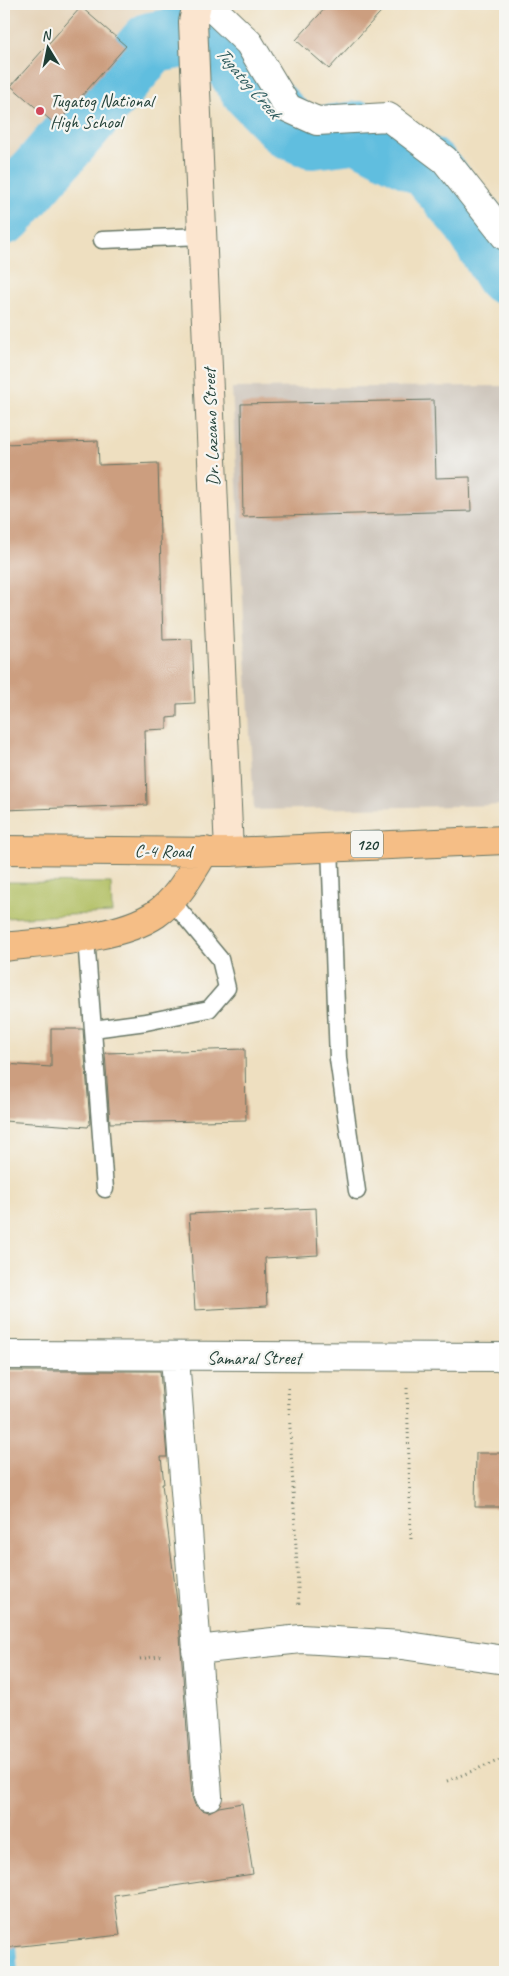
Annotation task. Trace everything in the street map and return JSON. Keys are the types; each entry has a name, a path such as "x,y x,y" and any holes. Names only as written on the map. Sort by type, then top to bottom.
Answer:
{"highway":[{"name":"120","path":"217,851 505,840"},
{"name":"C-4 Road","path":"4,850 217,851"},
{"name":"C-4 Road","path":"4,947 86,938 135,924 156,914 217,851"}],"street":[{"name":"Dr. Lazcano Street","path":"200,10 196,55 203,236 217,851"},
{"path":"200,10 249,43 288,108 317,121 388,117 445,160 505,236"},
{"name":"Samaral Street","path":"4,1355 175,1358 505,1358"},
{"path":"175,1358 208,1796"},
{"path":"196,1650 301,1639 402,1645 505,1660"}],"lane":[{"path":"102,240 203,236"},
{"path":"330,846 338,1059 357,1191"},
{"path":"93,1029 146,1022 208,1009 227,988 220,959 171,900"},
{"path":"86,938 105,1189"}],"path":[{"path":"286,1358 301,1639"},
{"path":"406,1358 411,1540"},
{"path":"448,1781 505,1758"}],"shaded area":[{"name":"Tugatog National High School","path":"4,4 165,4 150,28 4,195"},
{"path":"505,386 505,805 254,810 232,388"}],"green space":[{"path":"4,882 111,883 112,913 4,918"}],"building":[{"path":"329,4 388,4 329,69 296,40"},
{"path":"81,7 126,46 56,125 11,86"},
{"path":"434,400 436,478 470,477 471,511 243,517 241,404"},
{"path":"98,441 99,465 158,463 163,640 192,639 195,703 177,704 177,717 167,718 167,729 145,730 147,805 4,810 4,444"},
{"path":"51,1029 83,1029 90,1123 88,1127 4,1121 4,1064 51,1067"},
{"path":"245,1049 246,1120 110,1123 105,1053"},
{"path":"316,1208 318,1255 265,1258 267,1306 195,1310 189,1214"},
{"path":"4,1371 160,1371 167,1457 161,1457 164,1484 162,1484 178,1609 192,1797 195,1805 209,1812 219,1807 242,1803 253,1874 114,1895 120,1935 4,1948 4,1818 7,1818 4,1772"},
{"path":"476,1453 505,1453 505,1507 475,1507"}],"waterway":[{"name":"Tugatog Creek","path":"4,214 151,43 188,36 221,44 252,90 289,128 312,138 359,132 429,168 473,221 505,274"},
{"path":"10,1934 13,1972"}],"place":[{"name":"Tugatog National High School","path":"40,111"}]}
